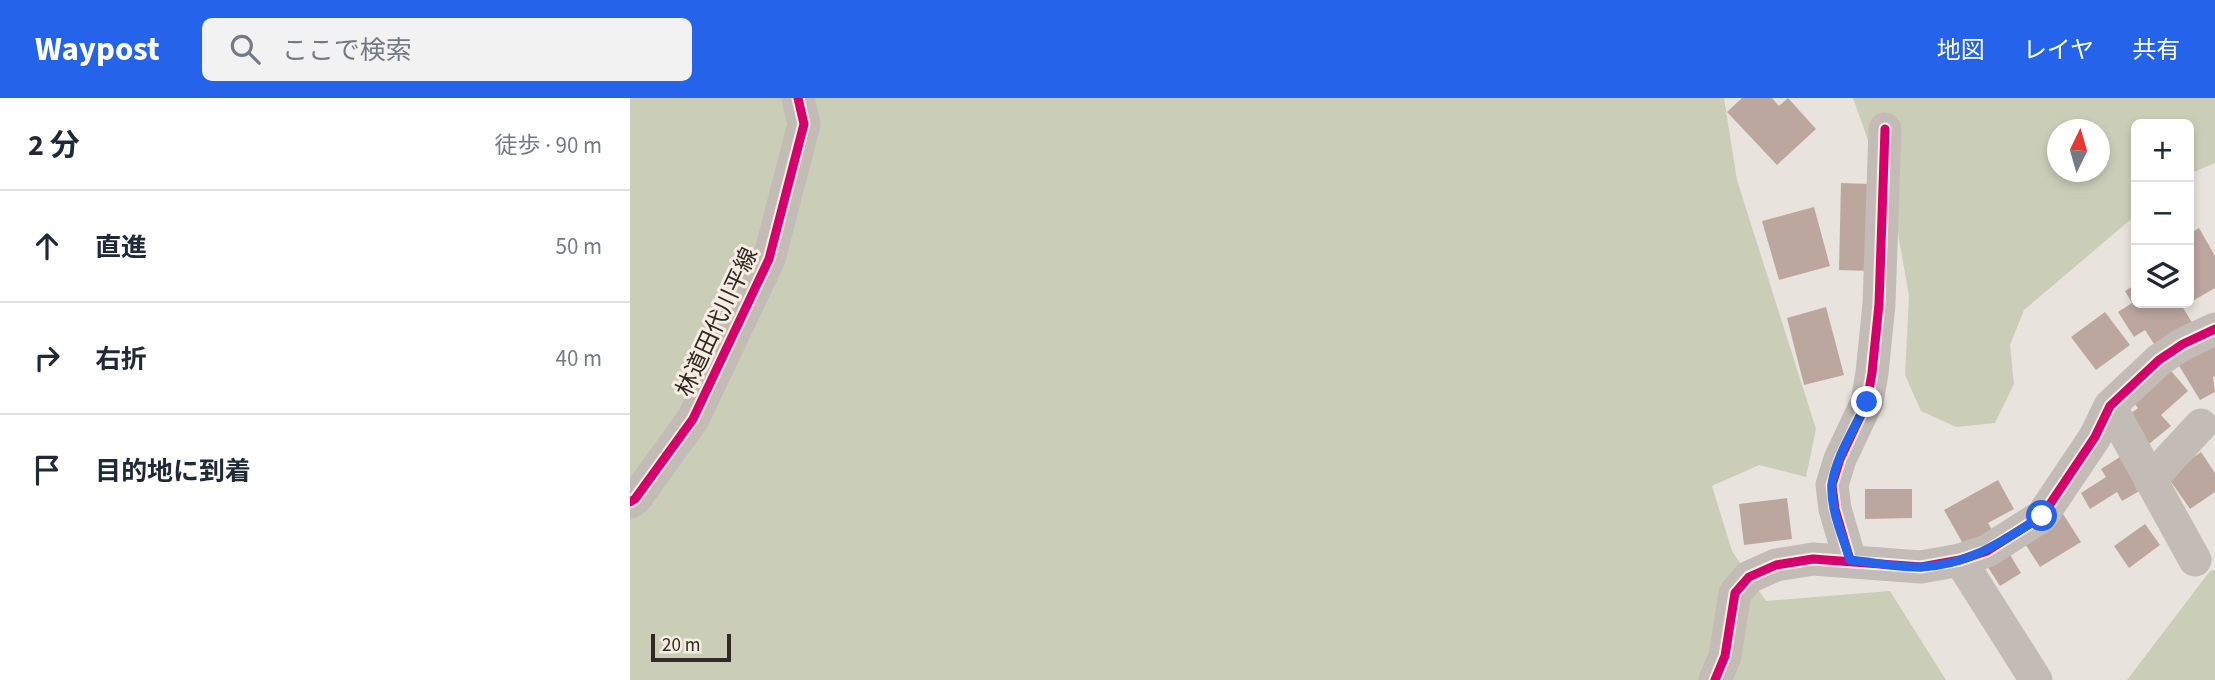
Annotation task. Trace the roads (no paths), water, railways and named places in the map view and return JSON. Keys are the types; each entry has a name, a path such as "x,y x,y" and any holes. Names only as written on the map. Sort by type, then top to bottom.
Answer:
{"street":[{"name":"林道田代川平線","path":"630,502 635,499 693,419 769,259 804,124 798,98"},
{"path":"1850,560 1835,509 1832,485 1840,459 1867,402 1872,373 1879,304 1885,129"},
{"path":"1715,680 1725,656 1735,593 1749,578 1776,565 1814,559 1921,567 1960,560 1987,551 2042,516 2095,437 2110,406 2159,360 2183,344 2215,329"},
{"path":"2110,406 2195,560"},
{"path":"2150,480 2201,425"},
{"path":"1960,560 2036,680"}]}
